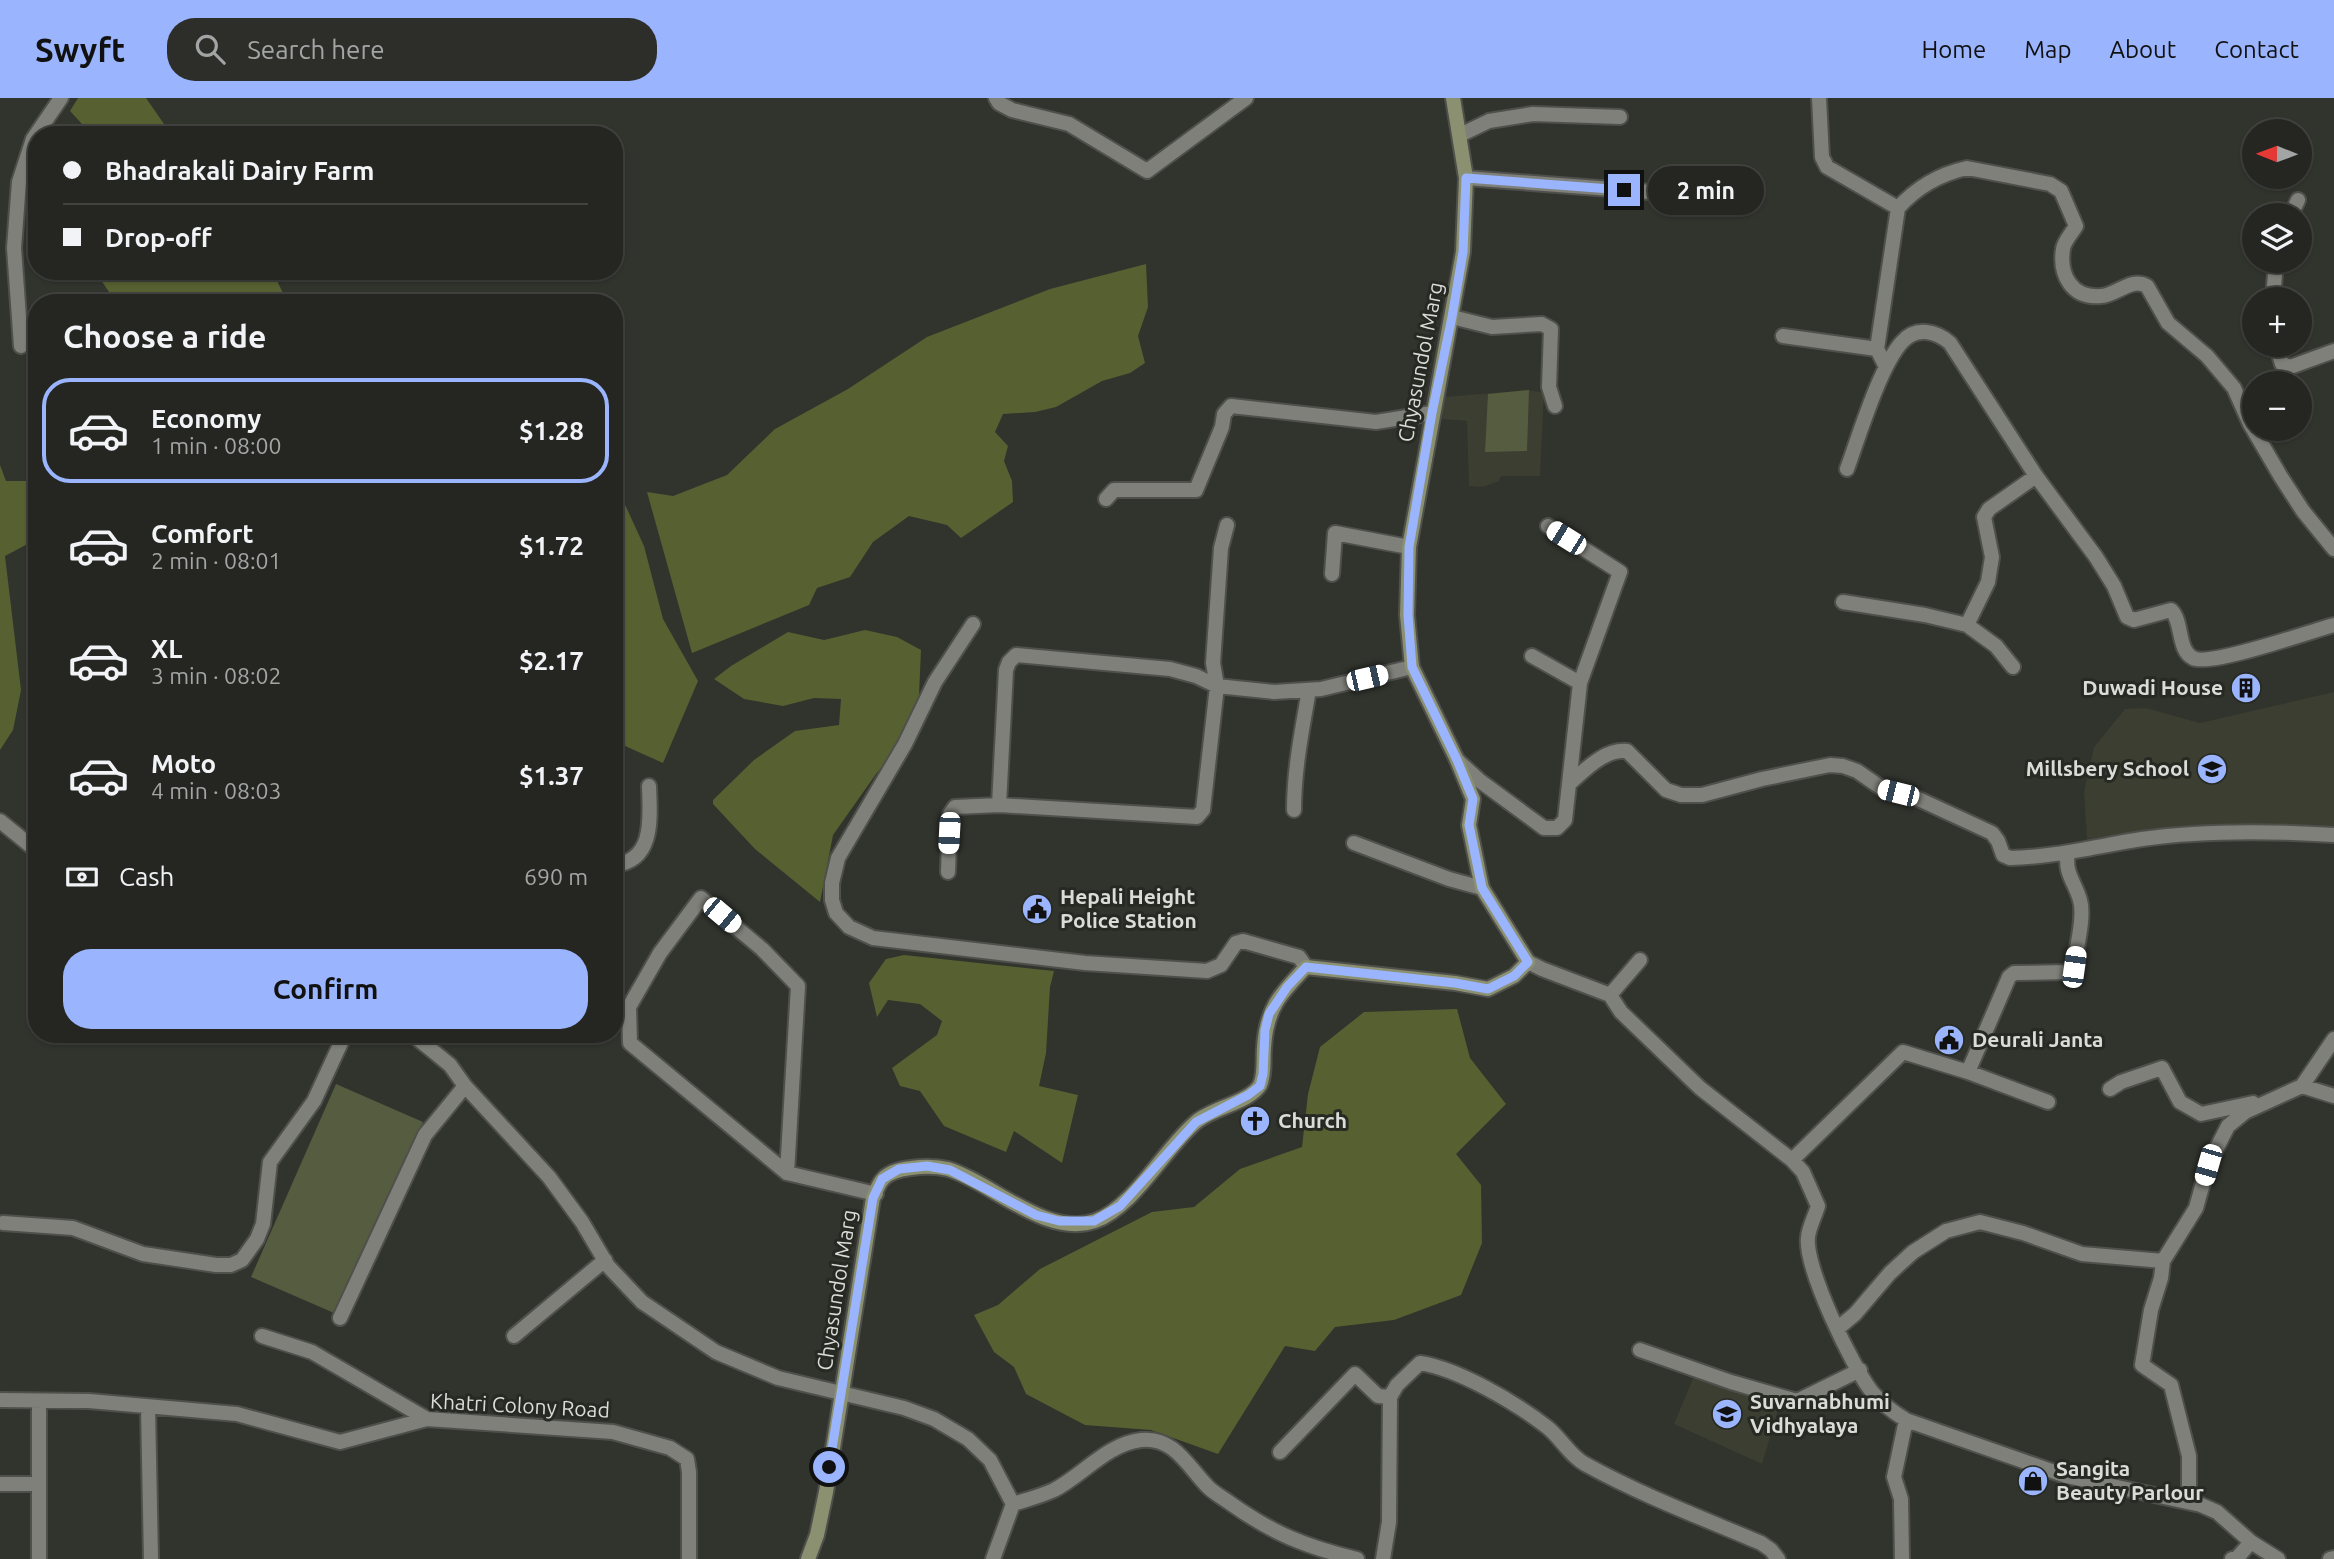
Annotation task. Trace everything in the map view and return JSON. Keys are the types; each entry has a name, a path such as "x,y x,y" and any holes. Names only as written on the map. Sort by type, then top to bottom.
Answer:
{"street":[{"path":"42,126 61,98"},
{"path":"996,98 999,103 1012,110 1069,124 1147,171 1245,98"},
{"name":"Chyasundol Marg","path":"1454,98 1466,178 1463,252 1409,547 1408,615 1412,667 1473,799 1469,825 1482,888 1528,962"},
{"path":"1819,98 1822,157 1827,167 1898,208"},
{"path":"1460,135 1489,121 1533,114 1620,117"},
{"path":"21,346 14,248 19,182 28,154"},
{"path":"1886,367 1877,349 1898,208 1910,194 1931,181 1967,168 2050,184 2061,191 2077,226 2063,247 2066,281 2087,295 2102,296 2132,284 2141,282 2147,285 2168,323 2207,356 2234,388 2250,424 2281,477 2334,549"},
{"path":"1466,178 1651,192"},
{"path":"1452,317 1492,327 1542,324 1551,329 1549,387 1555,406"},
{"path":"1847,469 1886,367 1902,341 1918,332 1940,334 1950,343 2036,476 2096,557 2114,586 2127,617 2134,620 2171,610 2176,614 2186,651 2192,657 2202,660 2240,653 2334,625"},
{"path":"1783,336 1877,349"},
{"path":"2280,357 2283,364 2290,367 2334,351"},
{"path":"1106,499 1114,490 1196,490 1222,427 1224,414 1231,406 1376,422 1432,413"},
{"path":"1967,625 1988,582 1992,557 1983,517 1989,509 2036,476"},
{"path":"947,872 950,814 955,807 999,805 1197,817 1203,810 1217,687 1213,663 1221,548 1227,525"},
{"path":"1457,760 1480,781 1544,828 1557,828 1564,820 1580,683 1620,572 1548,526"},
{"path":"1332,574 1335,533 1409,547"},
{"path":"1843,602 1925,615 1967,625 1996,646 2012,667"},
{"path":"973,624 935,682 905,744 838,858 832,883 832,900 836,912 849,927 873,938 913,944 999,951 1085,963 1207,971 1221,965 1236,943 1243,941 1299,957 1306,967 1488,989 1514,976 1528,962 1542,970 1610,995 1621,1012 1700,1088 1803,1172 1818,1206 1808,1238 1812,1270 1837,1329 1871,1391 1891,1411 1906,1420 2066,1476 2189,1501 2217,1512 2252,1542 2278,1559"},
{"path":"999,805 1006,670 1016,654 1170,669 1196,676 1217,687 1273,692 1321,689 1412,667"},
{"path":"1532,656 1580,683"},
{"path":"1294,810 1299,748 1309,690"},
{"path":"1569,784 1595,761 1620,750 1627,751 1666,790 1681,795 1702,795 1830,765 1843,766 1857,771 1883,789 1912,796 1992,833 2003,855 2010,858 2068,853 2143,839 2199,835 2264,831 2334,835"},
{"path":"623,864 632,862 642,850 650,824 649,786"},
{"path":"0,821 28,844"},
{"path":"1354,843 1449,879 1482,888"},
{"path":"1968,1072 2009,977 2014,973 2069,972 2074,967 2081,912 2080,900 2067,873 2068,853"},
{"path":"788,1173 798,986 762,949 701,898 660,953 629,1007 631,1043 788,1173 876,1194"},
{"path":"1610,995 1640,960"},
{"name":"Chyasundol Marg","path":"808,1559 817,1535 876,1194 882,1179 899,1169 927,1166 950,1170 1036,1215 1059,1221 1094,1221 1120,1206 1196,1122 1260,1086 1269,1014 1287,987 1306,967"},
{"path":"2189,1501 2189,1456 2171,1385 2142,1364 2163,1261 2196,1208 2208,1165 2228,1126 2245,1112 2302,1086 2334,1038"},
{"path":"3,1223 73,1228 143,1254 216,1265 231,1265 242,1260 257,1239 263,1224 270,1162 314,1101 341,1043"},
{"path":"423,1043 450,1065 465,1086 549,1177 582,1222 608,1266 642,1302 716,1353 778,1378 904,1408 934,1419 968,1439 990,1460 1013,1504 993,1559"},
{"path":"1791,1160 1903,1052 1968,1072 2048,1102"},
{"path":"2110,1089 2121,1082 2162,1068 2180,1102 2201,1114 2275,1098"},
{"path":"341,1318 425,1135 465,1086"},
{"path":"2302,1086 2334,1096"},
{"path":"1837,1329 1855,1314 1889,1273 1913,1251 1946,1230 1980,1222 2023,1233 2082,1254 2163,1261"},
{"path":"514,1336 605,1260"},
{"path":"262,1336 312,1352 427,1419"},
{"path":"1640,1350 1731,1382 1797,1401 1860,1370"},
{"path":"1383,1559 1389,1522 1390,1397 1397,1385 1420,1363 1433,1365 1507,1398 1549,1429 1582,1462 1644,1493 1761,1543 1778,1559"},
{"path":"1280,1452 1355,1374 1378,1396 1390,1397"},
{"name":"Khatri Colony Road","path":"0,1400 89,1401 237,1414 340,1442 427,1419 613,1432 670,1448 687,1459 689,1559"},
{"path":"39,1401 39,1559"},
{"path":"148,1407 151,1559"},
{"path":"1902,1559 1901,1499 1894,1477 1906,1420"},
{"path":"1013,1504 1054,1490 1109,1452 1127,1443 1154,1440 1166,1444 1189,1462 1209,1488 1258,1523 1315,1549 1357,1559"},
{"path":"0,1484 38,1484"},
{"path":"2232,1559 2237,1558 2252,1542"}],"shaded area":[{"path":"1529,390 1544,393 1540,476 1501,476 1499,481 1483,487 1469,486 1467,421 1442,419 1444,397"},
{"name":"Millsbery School","path":"2334,692 2334,827 2182,826 2087,839 2084,792 2094,747 2125,709 2146,708 2200,723"},
{"name":"Suvarnabhumi Vidhyalaya","path":"1694,1376 1780,1403 1762,1464 1674,1424"}],"green space":[{"path":"78,98 146,98 164,124 169,126 84,126 70,111"},
{"path":"1146,264 1148,307 1138,336 1145,363 1130,373 1102,381 1056,407 1035,412 1003,414 995,432 1008,446 1004,461 1012,481 1013,502 961,538 947,525 909,516 873,542 850,577 817,588 809,605 692,653 647,492 673,496 727,475 775,429 848,389 927,337 1050,289"},
{"path":"101,280 278,280 284,294 114,294 109,292"},
{"path":"1529,390 1527,451 1485,452 1488,394"},
{"path":"0,465 6,481 28,481 28,544 5,556 21,690 13,730 0,750"},
{"path":"623,500 644,546 663,619 698,681 663,763 623,745"},
{"path":"865,630 897,637 921,650 919,695 902,743 876,774 833,835 820,902 755,849 713,804 713,800 754,760 795,731 839,725 841,699 814,698 783,706 744,699 714,679 788,632 824,640"},
{"path":"904,955 1054,971 1050,987 1046,1053 1039,1086 1078,1095 1062,1163 1014,1131 1006,1152 944,1126 920,1091 900,1086 892,1068 937,1035 942,1021 920,1004 888,1000 877,1017 869,983 886,959"},
{"path":"1457,1009 1470,1058 1506,1104 1456,1154 1481,1185 1482,1243 1461,1295 1394,1320 1335,1327 1315,1351 1285,1346 1218,1454 1151,1430 1085,1425 1026,1394 1014,1367 994,1352 974,1315 998,1305 1040,1269 1152,1212 1194,1207 1240,1169 1302,1147 1308,1094 1320,1047 1364,1012"},
{"path":"336,1084 423,1122 334,1313 251,1277"}],"place":[{"name":"Duwadi House","path":"2246,688"},
{"name":"Millsbery School","path":"2212,769"},
{"name":"Hepali Height Police Station","path":"1037,909"},
{"name":"Deurali Janta","path":"1949,1040"},
{"name":"Church","path":"1255,1121"},
{"name":"Suvarnabhumi Vidhyalaya","path":"1727,1414"},
{"name":"Sangita Beauty Parlour","path":"2033,1481"}],"route":[{"path":"829,1467 873,1198 882,1179 899,1169 927,1166 950,1170 1036,1215 1075,1223 1094,1221 1120,1206 1196,1122 1260,1086 1269,1014 1287,987 1306,967 1488,989 1514,976 1528,962 1482,888 1469,825 1473,799 1412,667 1408,615 1409,547 1463,252 1466,178 1624,190"}]}
